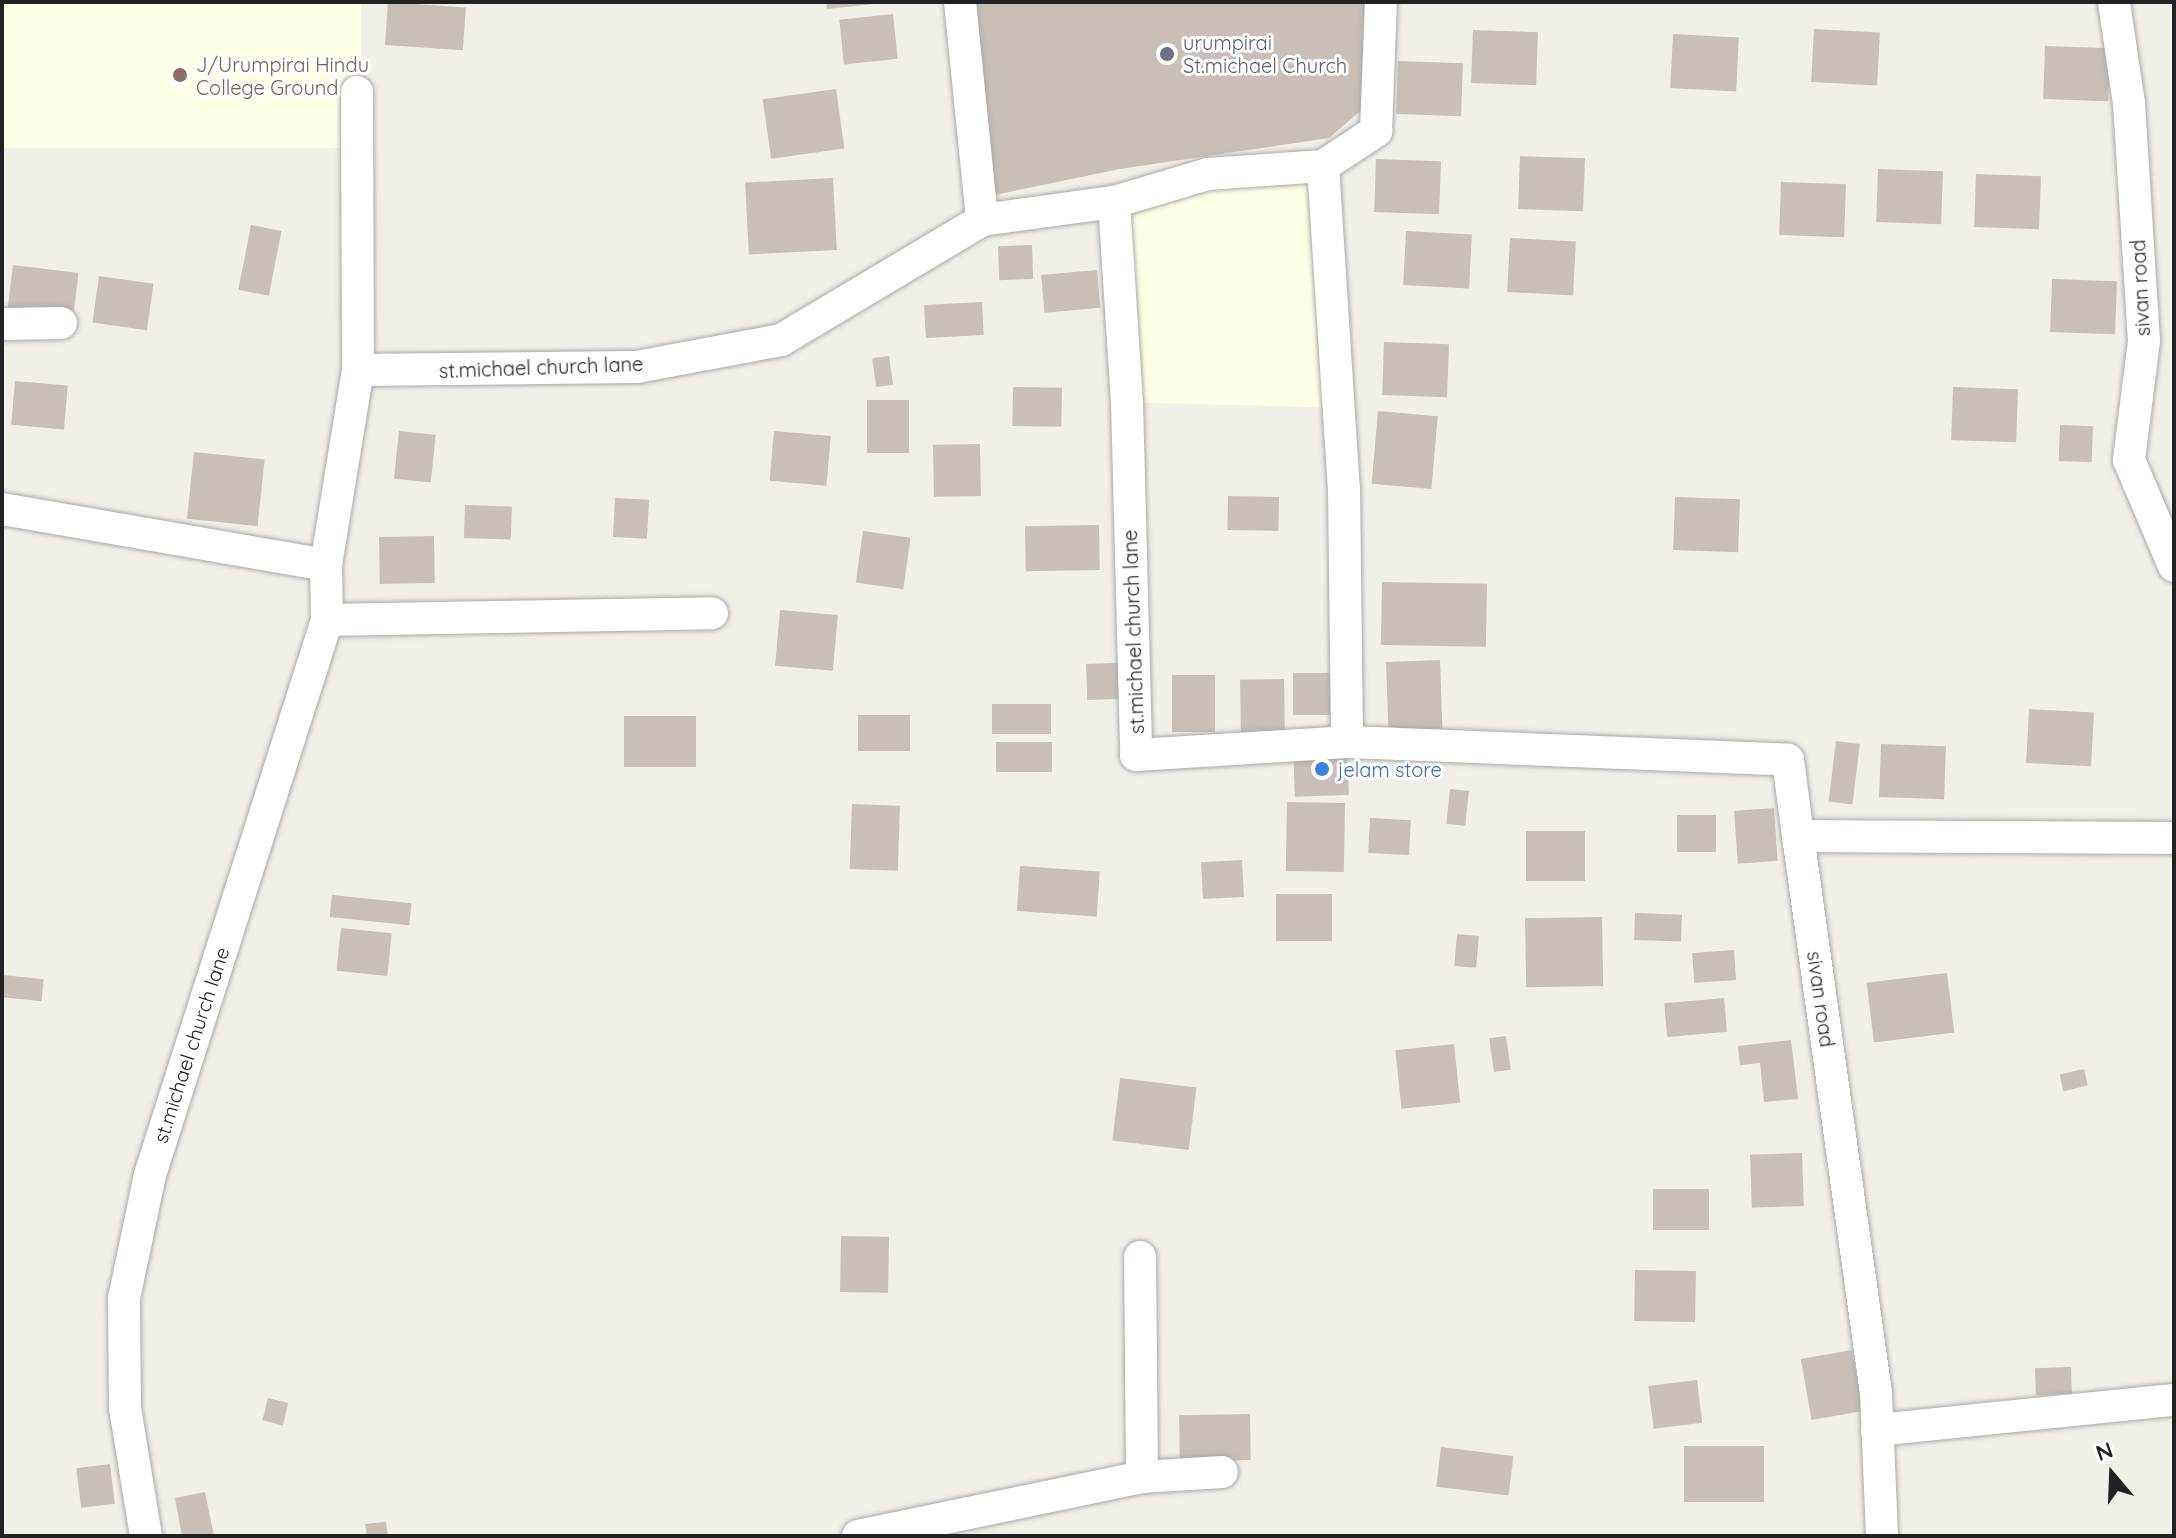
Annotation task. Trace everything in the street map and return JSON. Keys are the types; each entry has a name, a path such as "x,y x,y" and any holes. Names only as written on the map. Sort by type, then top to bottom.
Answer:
{"street":[{"path":"960,2 982,220"},
{"name":"st.michael church lane","path":"146,1536 125,1408 124,1298 150,1175 327,620 326,565 358,370 637,367 781,340 982,220 1114,202 1208,174 1323,166 1376,131 1381,2"},
{"name":"sivan road","path":"2114,2 2129,103 2144,341 2129,460 2174,566"},
{"path":"357,92 358,370"},
{"path":"1323,166 1344,489 1347,742"},
{"name":"st.michael church lane","path":"1114,202 1127,402 1136,755 1347,742"},
{"path":"2,324 61,323"},
{"path":"2,509 326,565"},
{"path":"327,620 712,613"},
{"name":"sivan road","path":"1347,742 1788,760 1877,1430 1882,1536"},
{"path":"1798,836 2174,838"},
{"path":"1140,1257 1142,1477"},
{"path":"1877,1430 2174,1400"},
{"path":"858,1536 1142,1477 1222,1472"}],"shaded area":[{"name":"J/Urumpirai Hindu College Ground","path":"2,2 361,2 361,148 2,148"},
{"path":"1323,166 1340,408 1127,402 1114,202"}],"building":[{"path":"388,2 466,7 463,50 385,45"},
{"path":"826,2 873,2 874,4 827,9"},
{"name":"urumpirai St.michael Church","path":"960,2 1370,2 1366,106 1329,138 1120,169 980,198"},
{"path":"893,14 898,59 844,64 839,20"},
{"path":"1814,29 1880,32 1877,85 1811,82"},
{"path":"1473,30 1538,32 1536,85 1471,83"},
{"path":"1673,34 1739,37 1736,91 1670,88"},
{"path":"2045,46 2110,48 2108,101 2043,99"},
{"path":"1398,61 1463,63 1461,116 1396,114"},
{"path":"836,89 844,148 771,159 763,99"},
{"path":"1520,156 1585,158 1583,211 1518,209"},
{"path":"1376,159 1441,161 1439,214 1374,212"},
{"path":"1878,169 1943,171 1941,224 1876,222"},
{"path":"1976,174 2041,176 2039,229 1974,227"},
{"path":"833,178 837,250 749,255 745,183"},
{"path":"1781,182 1846,184 1844,237 1779,235"},
{"path":"251,225 281,231 269,296 238,290"},
{"path":"1406,231 1472,234 1469,288 1403,285"},
{"path":"1510,238 1576,241 1573,295 1507,292"},
{"path":"1032,245 1033,279 999,280 998,246"},
{"path":"13,265 79,273 73,319 7,311"},
{"path":"1097,270 1100,308 1045,313 1041,275"},
{"path":"99,276 153,284 147,330 92,323"},
{"path":"2052,279 2117,281 2115,334 2050,332"},
{"path":"982,302 984,335 926,338 924,305"},
{"path":"1384,342 1449,344 1447,397 1382,395"},
{"path":"889,356 893,385 876,387 872,358"},
{"path":"15,381 68,386 64,429 11,425"},
{"path":"1013,387 1062,388 1061,427 1012,426"},
{"path":"1953,387 2018,389 2016,442 1951,440"},
{"path":"867,400 909,400 909,453 867,453"},
{"path":"1378,411 1438,416 1431,489 1372,484"},
{"path":"2060,425 2093,426 2092,462 2059,461"},
{"path":"399,431 436,435 431,483 394,479"},
{"path":"774,431 831,436 826,486 770,481"},
{"path":"980,444 981,496 934,497 933,445"},
{"path":"194,452 265,459 258,526 187,519"},
{"path":"1228,496 1279,497 1278,531 1227,530"},
{"path":"1675,497 1740,499 1738,552 1673,550"},
{"path":"615,498 649,500 647,539 613,537"},
{"path":"465,505 512,507 511,540 464,538"},
{"path":"1099,525 1100,570 1026,571 1025,526"},
{"path":"863,531 911,538 903,589 856,582"},
{"path":"434,536 435,583 380,584 379,537"},
{"path":"1382,582 1487,584 1486,647 1381,645"},
{"path":"780,610 838,615 833,671 775,666"},
{"path":"1440,660 1442,729 1388,731 1386,662"},
{"path":"1118,663 1119,699 1087,700 1086,664"},
{"path":"1293,673 1340,673 1340,715 1293,715"},
{"path":"1172,675 1215,675 1215,732 1172,732"},
{"path":"1284,679 1285,739 1241,740 1240,680"},
{"path":"992,704 1051,704 1051,734 992,734"},
{"path":"2029,709 2094,712 2091,766 2026,763"},
{"path":"858,715 910,715 910,751 858,751"},
{"path":"624,716 696,716 696,767 624,767"},
{"path":"1836,741 1860,744 1852,804 1829,802"},
{"path":"996,742 1052,742 1052,772 996,772"},
{"name":"jelam store","path":"1347,742 1349,795 1295,797 1293,744"},
{"path":"1881,744 1946,746 1944,799 1879,797"},
{"path":"1450,789 1469,791 1465,826 1446,824"},
{"path":"1287,802 1345,803 1344,872 1286,871"},
{"path":"852,804 900,806 898,871 850,869"},
{"path":"1774,808 1778,861 1738,864 1734,811"},
{"path":"1677,815 1716,815 1716,852 1677,852"},
{"path":"1370,818 1411,820 1409,855 1368,853"},
{"path":"1526,831 1585,831 1585,881 1526,881"},
{"path":"1242,860 1244,897 1203,899 1201,862"},
{"path":"1020,866 1100,872 1097,916 1017,911"},
{"path":"1276,894 1332,894 1332,941 1276,941"},
{"path":"332,895 412,903 409,925 330,917"},
{"path":"1635,913 1682,915 1681,942 1634,940"},
{"path":"1602,917 1603,986 1526,987 1525,918"},
{"path":"341,928 392,933 387,976 337,971"},
{"path":"1457,934 1479,936 1476,968 1454,966"},
{"path":"1734,950 1736,980 1694,983 1692,953"},
{"path":"1947,973 1954,1033 1874,1042 1867,983"},
{"path":"3,975 44,979 41,1001 2,997"},
{"path":"1724,998 1727,1032 1667,1037 1664,1003"},
{"path":"1506,1036 1511,1070 1494,1072 1489,1038"},
{"path":"1791,1040 1798,1099 1764,1102 1760,1063 1740,1065 1738,1046"},
{"path":"1454,1044 1460,1103 1401,1109 1395,1050"},
{"path":"2084,1069 2088,1086 2063,1091 2060,1075"},
{"path":"1120,1078 1196,1087 1189,1150 1112,1141"},
{"path":"1802,1153 1804,1206 1752,1208 1750,1155"},
{"path":"1653,1189 1709,1189 1709,1230 1653,1230"},
{"path":"841,1236 889,1237 888,1293 840,1292"},
{"path":"1635,1270 1696,1271 1695,1322 1634,1321"},
{"path":"1852,1350 1863,1411 1812,1420 1801,1359"},
{"path":"2071,1367 2072,1394 2036,1395 2035,1368"},
{"path":"1697,1380 1702,1423 1654,1429 1648,1386"},
{"path":"268,1398 288,1403 283,1425 262,1420"},
{"path":"1250,1414 1251,1460 1180,1461 1179,1415"},
{"path":"1684,1446 1764,1446 1764,1502 1684,1502"},
{"path":"1441,1447 1513,1456 1509,1496 1436,1487"},
{"path":"110,1464 115,1504 81,1508 76,1468"},
{"path":"205,1492 214,1536 182,1536 175,1498"},
{"path":"386,1522 388,1536 367,1536 365,1524"}],"place":[{"name":"urumpirai St.michael Church","path":"1167,54"},
{"name":"J/Urumpirai Hindu College Ground","path":"180,75"},
{"name":"jelam store","path":"1322,769"}]}
